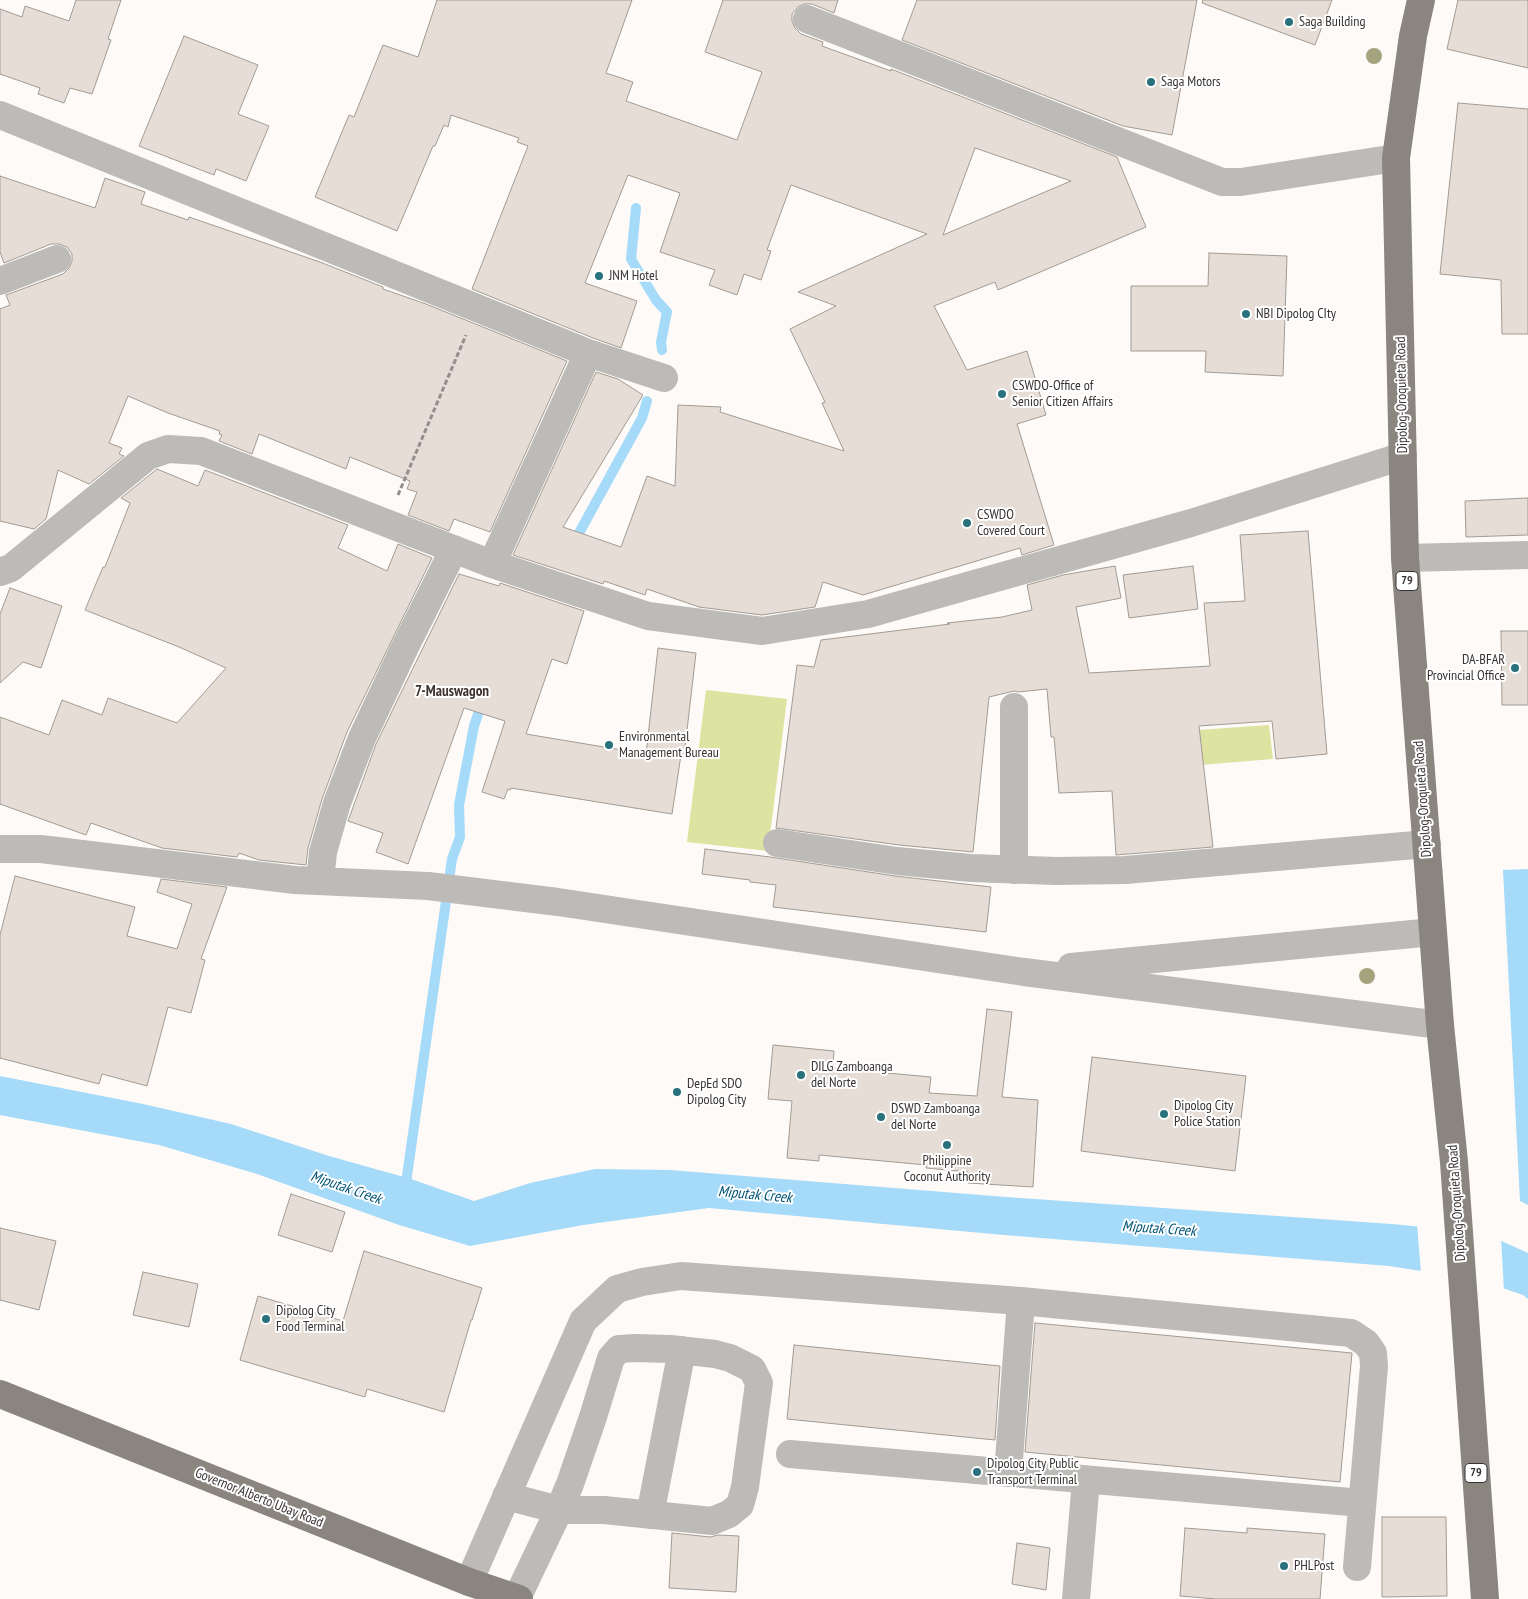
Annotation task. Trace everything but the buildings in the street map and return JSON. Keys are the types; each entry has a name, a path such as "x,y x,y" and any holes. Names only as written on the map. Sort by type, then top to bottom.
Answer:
{"main road":[{"name":"Dipolog-Oroquieta Road","path":"1421,0 1413,36 1396,158 1405,558 1440,1025 1454,1162 1486,1599"},
{"name":"Governor Alberto Ubay Road","path":"0,1394 469,1582 518,1599"}],"street":[{"path":"807,19 1222,182 1241,182 1396,158"},
{"path":"0,115 588,353 664,378"},
{"path":"0,281 56,260"},
{"path":"492,564 588,353"},
{"path":"0,572 11,568 148,456 168,449 200,451 492,564 648,616 762,632 868,614 1190,523 1403,456"},
{"path":"320,881 322,852 337,803 362,738 454,549"},
{"path":"1405,558 1528,555"},
{"path":"1014,708 1014,870"},
{"path":"777,843 897,861 1014,870 1126,870 1427,844"},
{"path":"0,849 41,849 285,879 428,886 470,891 558,902 1024,972 1440,1025"},
{"path":"1024,972 1433,932"},
{"path":"469,1582 583,1322 617,1289 642,1282 681,1276 1022,1301 1351,1333 1366,1343 1373,1353 1374,1366 1357,1567"},
{"path":"1008,1473 1022,1301"},
{"path":"506,1496 559,1510 604,1510 712,1521 729,1514 740,1504 745,1486 758,1383 752,1369 730,1358 682,1350 619,1349 611,1358 593,1418 559,1510 518,1599"},
{"path":"650,1515 682,1350"},
{"path":"790,1454 1362,1503"},
{"path":"1076,1599 1086,1480"}],"path":[{"path":"386,523 478,308"}],"green space":[{"path":"706,690 787,699 768,851 687,842"},
{"path":"1269,725 1273,759 1189,766 1184,731"}],"water":[{"path":"1528,869 1528,1205 1520,1201 1503,870"},
{"name":"Miputak Creek","path":"0,1076 143,1104 231,1124 329,1156 411,1179 474,1201 530,1183 595,1169 670,1170 1006,1197 1392,1224 1484,1233 1528,1253 1528,1299 1523,1295 1479,1280 1389,1266 1004,1235 709,1208 583,1225 470,1246 399,1225 257,1174 159,1145 0,1115"}],"pier":[{"path":"1417,1224 1484,1231 1501,1238 1504,1291 1479,1282 1421,1273"}],"waterway":[{"path":"636,208 631,259 656,300 667,312 661,342 662,350"},
{"path":"573,544 642,418 647,401"},
{"path":"405,1190 452,859 460,837 459,805 474,726 483,700"}],"place":[{"name":"Saga Building","path":"1289,22"},
{"name":"Saga Motors","path":"1151,82"},
{"name":"JNM Hotel","path":"599,276"},
{"name":"NBI Dipolog CIty","path":"1246,314"},
{"name":"CSWDO-Office of Senior Citizen Affairs","path":"1002,394"},
{"name":"CSWDO Covered Court","path":"967,523"},
{"name":"DA-BFAR Provincial Office","path":"1515,668"},
{"name":"Environmental Management Bureau","path":"609,745"},
{"name":"DILG Zamboanga del Norte","path":"801,1075"},
{"name":"DepEd SDO Dipolog City","path":"677,1092"},
{"name":"Dipolog City Police Station","path":"1164,1114"},
{"name":"DSWD Zamboanga del Norte","path":"881,1117"},
{"name":"Philippine Coconut Authority","path":"947,1145"},
{"name":"Dipolog City Food Terminal","path":"266,1319"},
{"name":"Dipolog City Public Transport Terminal","path":"977,1472"},
{"name":"PHLPost","path":"1284,1566"}],"district":[{"name":"7-Mauswagon","path":"452,692"}]}
